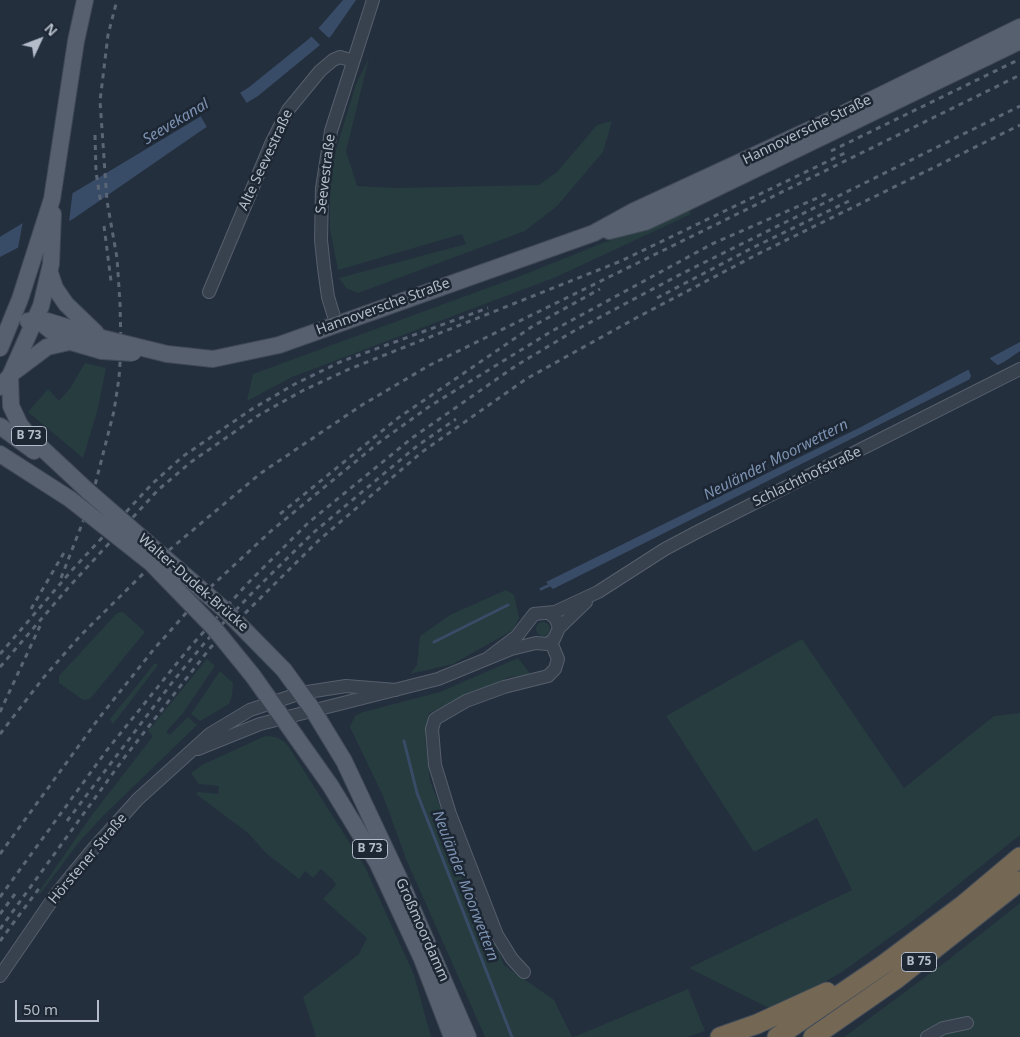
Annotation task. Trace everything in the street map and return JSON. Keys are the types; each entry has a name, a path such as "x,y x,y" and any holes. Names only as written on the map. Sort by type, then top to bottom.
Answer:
{"highway":[{"name":"B 75","path":"776,1037 883,965 963,904 1020,857"},
{"name":"B 75","path":"813,1037 895,980 1020,881"},
{"name":"B 75","path":"720,1037 805,1003 883,965"}],"main road":[{"name":"B 73","path":"2,340 46,236 76,41 85,0"},
{"name":"Hannoversche Straße","path":"20,299 50,332 69,342 102,344 205,359 230,356 279,345 336,323 594,233 634,211 804,132 1020,27"},
{"name":"Hannoversche Straße","path":"594,233 620,230 673,209 1020,41"},
{"name":"B 73","path":"5,382 37,319 50,272 46,236"},
{"path":"50,272 55,288 66,304 102,344"},
{"path":"2,340 21,323 37,319 102,344"},
{"path":"5,382 48,347 69,342"},
{"name":"Walter-Dudek-Brücke","path":"5,382 11,406 20,425 76,481 226,611 284,670 301,693"},
{"name":"Walter-Dudek-Brücke","path":"0,426 76,481"},
{"name":"Walter-Dudek-Brücke","path":"0,454 70,499 151,563 214,628 272,702"},
{"name":"Großmoordamm","path":"301,693 334,743 366,805 468,1037"},
{"name":"Großmoordamm","path":"272,702 330,785 377,862 407,924 452,1037"}],"street":[{"name":"Seevestraße","path":"336,323 326,287 320,214 325,162 331,131 373,0"},
{"name":"Alte Seevestraße","path":"210,292 242,211 288,110 320,70 333,60 340,57 353,61"},
{"name":"Schlachthofstraße","path":"488,658 517,636 531,616 538,612 549,613 598,592 681,541 1020,369"},
{"name":"Schlachthofstraße","path":"284,718 438,679 488,658 536,643 544,644 551,642 557,636 559,628 598,592"},
{"path":"549,613 556,619 559,628"},
{"path":"527,624 529,637 536,643"},
{"path":"524,972 512,959 497,935 450,814 435,765 432,729 436,719 466,701 504,687 548,676 555,669 558,659 551,642"},
{"name":"Schlachthofstraße","path":"272,702 301,693 346,686 396,690"},
{"name":"Hörstener Straße","path":"0,976 57,893 93,848 138,799 228,721 272,702"},
{"name":"Hörstener Straße","path":"189,753 235,733 284,718"},
{"path":"928,1037 943,1028 966,1023"}],"green space":[{"path":"369,58 346,151 357,186 395,188 539,185 557,172 597,125 612,121 603,152 557,206 525,231 358,293 346,288 339,278 466,244 462,234 338,270 330,229 330,184 336,150 356,84"},
{"path":"688,209 691,214 556,277 292,377 247,401 253,374 523,275"},
{"path":"85,363 106,368 97,412 83,458 28,412 48,389 59,401 71,387"},
{"path":"506,590 514,595 519,618 513,630 453,664 410,674 417,665 420,636 450,615"},
{"path":"123,612 145,632 90,699 83,700 59,683 59,676 117,613"},
{"path":"543,622 548,624 550,629 548,634 543,636 538,634 536,629 538,624"},
{"path":"802,639 904,788 994,716 1020,713 1020,835 914,920 842,972 773,1010 689,968 852,890 817,818 754,852 666,716"},
{"path":"518,658 532,676 509,677 429,713 425,738 430,781 504,965 554,1000 572,1037 485,1037 406,859 384,798 350,727 355,716 363,712 440,692"},
{"path":"207,659 215,666 183,713 166,732 170,735 188,717 197,725 103,816 79,842 40,894 38,893 92,815 153,736 148,731"},
{"path":"155,663 158,665 113,724 110,719"},
{"path":"220,671 233,683 229,704 200,721 191,714"},
{"path":"265,736 276,737 285,742 365,867 414,975 431,1037 316,1037 303,997 359,954 367,938 323,899 336,885 333,880 321,869 313,878 305,871 299,879 266,853 248,833 196,794 198,792 218,794 219,786 199,784 191,773 202,765"},
{"path":"1020,903 1020,1037 844,1037 943,964"},
{"path":"688,989 705,1031 687,1037 574,1037"}],"water":[{"path":"343,0 356,0 331,36 258,96 205,128 73,219 0,257 0,237 248,88 310,38"},
{"path":"1020,342 1020,351 1004,362 553,589 546,582 861,427"}],"pier":[{"path":"317,27 330,39 322,47 310,35"},
{"path":"239,91 248,105 208,129 200,115"},
{"path":"73,189 69,222 18,248 23,221"},
{"path":"988,357 1000,367 967,384 971,376 968,368"}],"waterway":[{"name":"Neuländer Moorwettern","path":"541,589 552,584"},
{"name":"Neuländer Moorwettern","path":"434,642 508,605"},
{"name":"Neuländer Moorwettern","path":"404,741 417,793 512,1037"}],"railway":[{"path":"61,578 91,501 114,411 119,378 121,349 117,258 107,201 100,101 108,35 117,0"},
{"path":"831,151 1020,59"},
{"path":"0,734 44,677 80,636 156,561 261,473 362,405 430,365 1020,75"},
{"path":"0,897 107,750 190,647 248,583 308,523 412,438 517,365 574,331 681,274 1020,106"},
{"path":"0,929 124,758 211,647 318,541 422,452 526,379 636,318 756,255 1020,125"},
{"path":"95,135 96,172 101,204"},
{"path":"0,667 68,588 158,490 191,462 259,415 302,391 347,370 621,261 845,153"},
{"path":"0,854 99,718 154,649 203,594 271,531 377,444 430,406 552,331 712,244 829,193"},
{"path":"657,298 752,248 849,201"},
{"path":"104,226 111,281"},
{"path":"280,514 398,418 533,326 600,289"},
{"path":"0,654 73,569 152,484 182,457 252,409 295,384 340,362 488,308"},
{"path":"67,821 174,680 207,640 256,589 313,533 417,446 456,419"},
{"path":"31,609 65,551"},
{"path":"0,712 40,626"},
{"path":"0,941 40,887"},
{"path":"0,914 18,890"}],"water label":[{"name":"Seevekanal","path":"176,122"}]}
